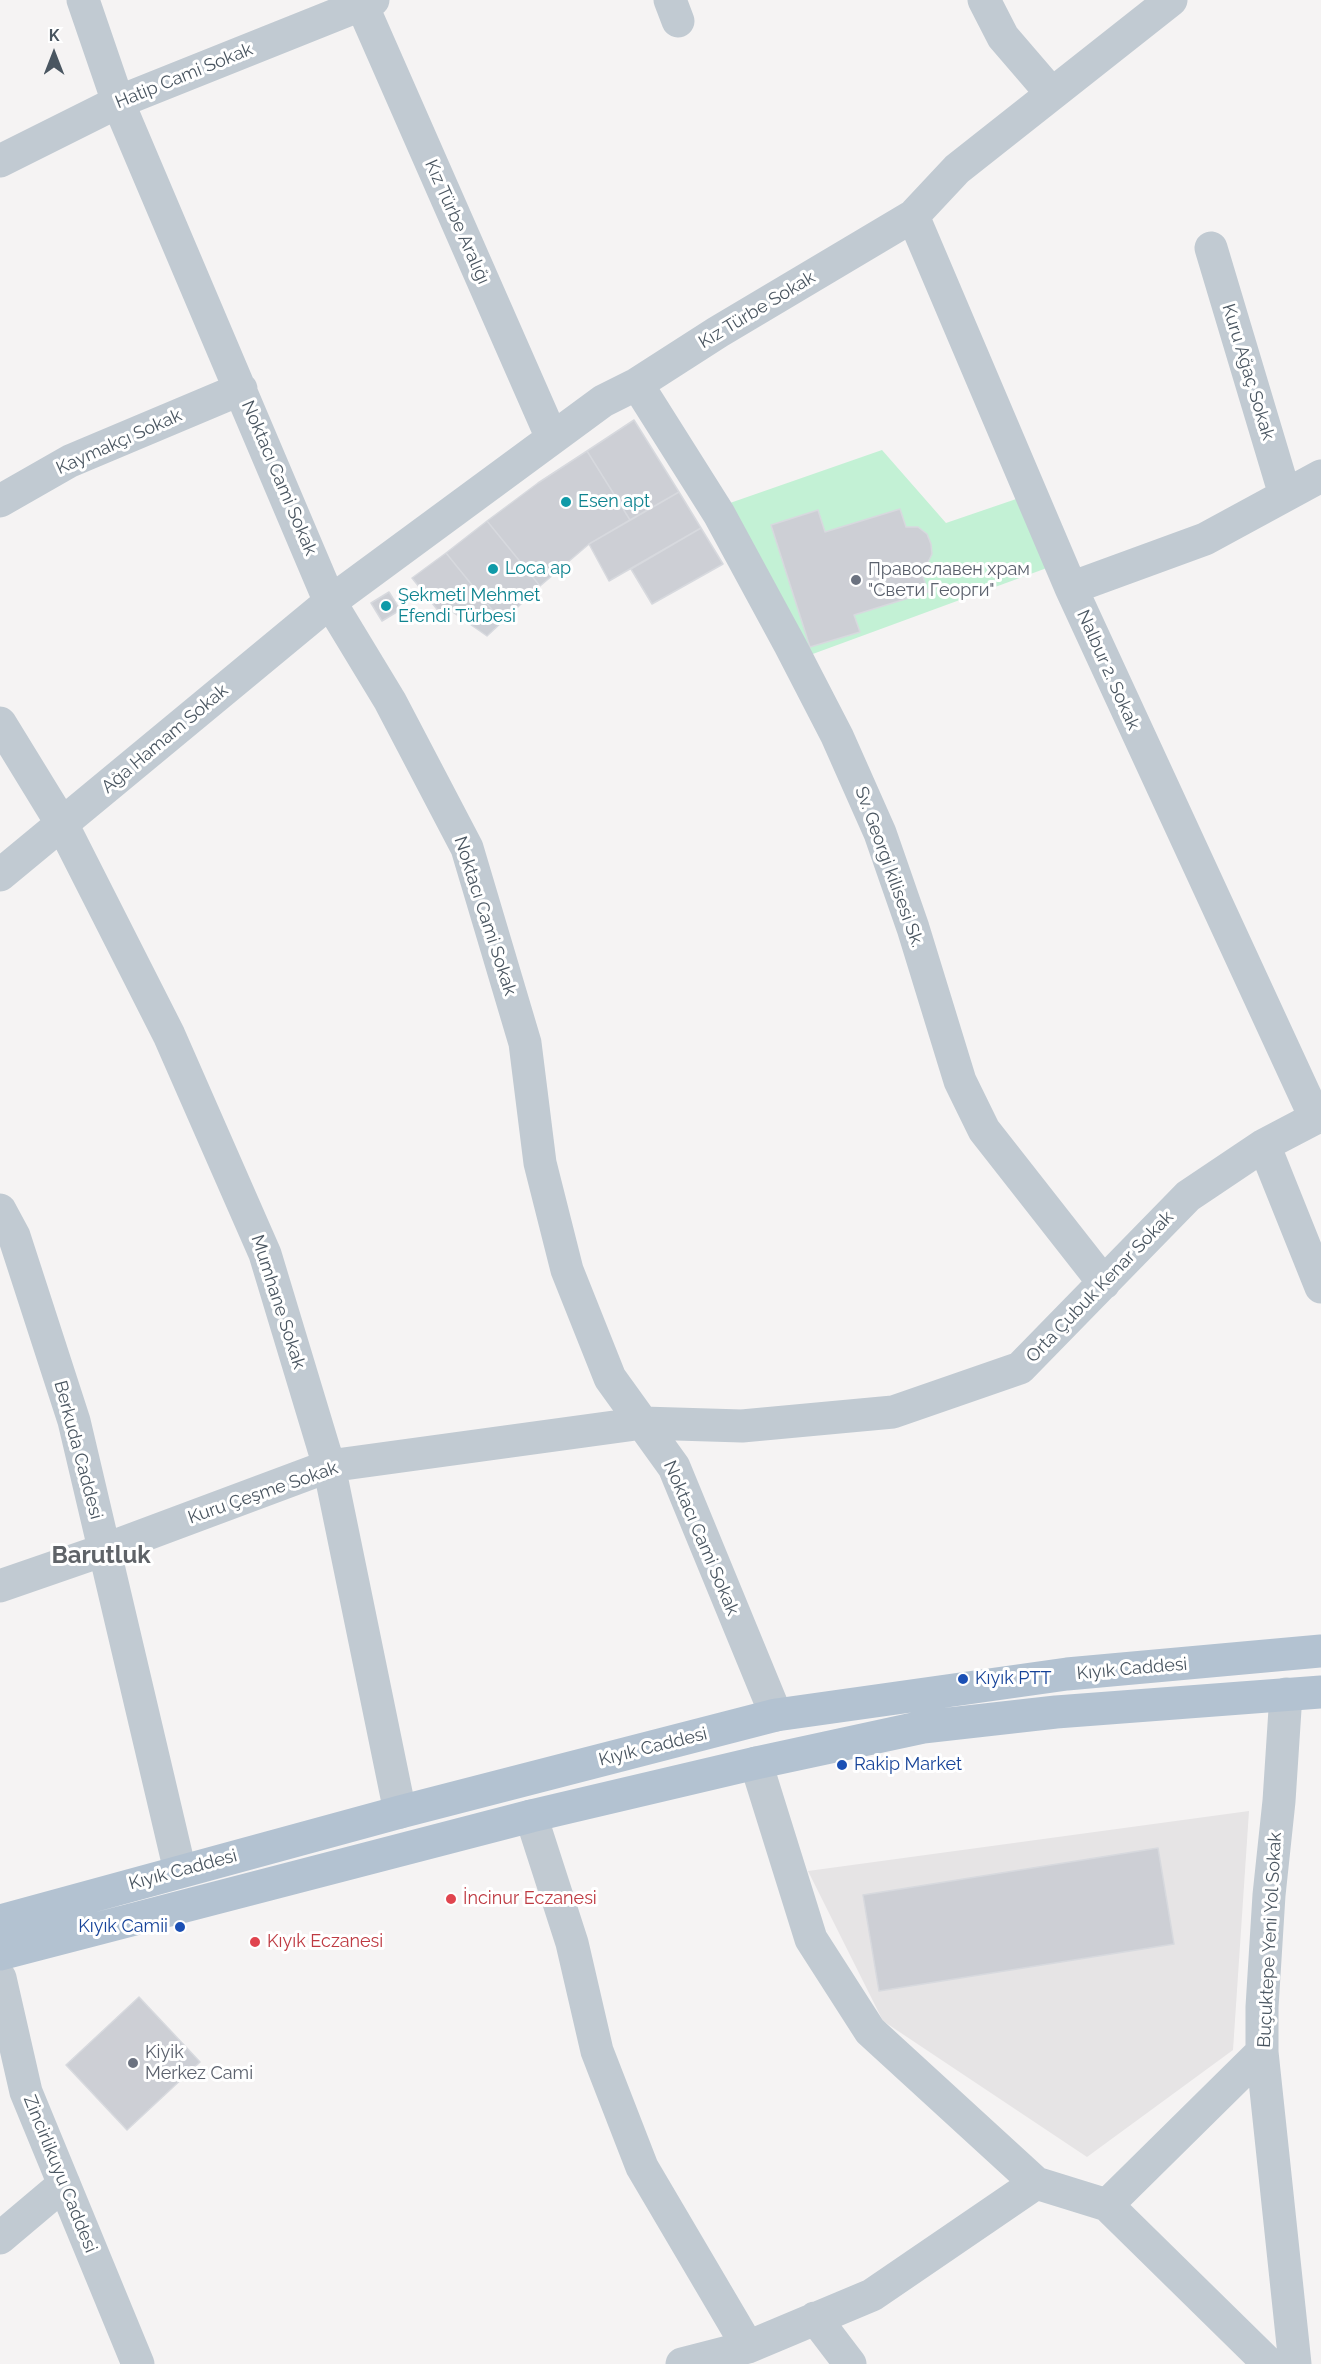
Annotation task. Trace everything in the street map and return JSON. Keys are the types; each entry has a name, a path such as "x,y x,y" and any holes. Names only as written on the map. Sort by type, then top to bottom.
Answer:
{"main road":[{"name":"Kıyık Caddesi","path":"0,1921 400,1812 776,1715 1067,1674 1321,1651"},
{"name":"Kıyık Caddesi","path":"0,1954 531,1816 756,1763 923,1727 1056,1712 1321,1692"},
{"path":"743,1724 756,1763"}],"street":[{"name":"Noktacı Cami Sokak","path":"83,0 118,102 330,602 390,702 467,848 525,1043 540,1163 567,1270 610,1378 674,1467 776,1715"},
{"path":"984,0 1003,37 1052,94"},
{"name":"Kız Türbe Sokak","path":"330,602 603,401 637,384 717,332 913,216 957,169 1171,0"},
{"name":"Hatip Cami Sokak","path":"0,161 118,102 350,5"},
{"name":"Kız Türbe Aralığı","path":"350,5 552,438"},
{"name":"Nalbur 2. Sokak","path":"913,216 1071,588 1318,1116"},
{"name":"Kuru Ağaç Sokak","path":"1211,248 1285,495"},
{"name":"Sv. Georgi kilisesi Sk.","path":"637,384 719,514 837,736 880,833 913,928 960,1081 984,1130 1104,1283"},
{"name":"Kaymakçı Sokak","path":"0,501 70,461 241,389"},
{"path":"1071,588 1205,539 1321,476"},
{"name":"Ağa Hamam Sokak","path":"0,875 330,602"},
{"path":"0,723 62,824"},
{"name":"Mumhane Sokak","path":"62,824 169,1035 266,1254 329,1466 400,1812"},
{"name":"Orta Çubuk Kenar Sokak","path":"643,1423 742,1426 893,1412 1020,1368 1188,1196 1264,1145 1318,1116"},
{"path":"1264,1145 1321,1287"},
{"name":"Berkuda Caddesi","path":"0,1210 14,1236 74,1421 180,1871"},
{"name":"Kuru Çeşme Sokak","path":"0,1586 104,1550 329,1466 643,1423"},
{"name":"Buçuktepe Yeni Yol Sokak","path":"1287,1694 1269,1895 1262,2007 1262,2052 1295,2364"},
{"path":"756,1763 811,1939 870,2031 1036,2183 1107,2205 1269,2364"},
{"path":"531,1816 572,1943 597,2051 642,2166 748,2347"},
{"name":"Zincirlikuyu Caddesi","path":"0,1978 26,2092 138,2364"},
{"path":"1107,2205 1262,2052"},
{"path":"682,2364 748,2347 872,2295 1036,2183"},
{"path":"0,2238 64,2184"},
{"path":"815,2318 850,2364"}],"shaded area":[{"path":"1249,1811 1233,2050 1087,2157 883,2021 808,1871"}],"green space":[{"path":"882,450 946,523 1025,496 1055,565 810,655 730,503"}],"building":[{"path":"634,420 679,492 630,520 587,451"},
{"name":"Esen apt","path":"587,451 630,520 589,544 540,586 487,521 538,483"},
{"path":"679,492 701,528 609,581 589,544"},
{"name":"Православен храм \"Свети Георги\"","path":"900,509 906,527 918,527 927,534 931,544 932,554 927,564 920,568 928,592 854,615 860,632 810,647 771,525 818,510 825,532"},
{"name":"Loca ap","path":"487,521 540,586 502,622 446,553"},
{"path":"701,528 723,564 652,604 631,569"},
{"path":"446,553 502,622 487,636 447,608 440,613 412,578"},
{"name":"Şekmeti Mehmet Efendi Türbesi","path":"389,592 400,610 382,621 371,603"},
{"path":"1158,1848 1174,1944 879,1991 863,1895"},
{"name":"Kiyik Merkez Cami","path":"139,1997 200,2062 127,2130 66,2065"}],"place":[{"name":"Esen apt","path":"566,502"},
{"name":"Loca ap","path":"493,569"},
{"name":"Православен храм \"Свети Георги\"","path":"856,580"},
{"name":"Şekmeti Mehmet Efendi Türbesi","path":"386,606"},
{"name":"Kıyık PTT","path":"963,1679"},
{"name":"Rakip Market","path":"842,1765"},
{"name":"İncinur Eczanesi","path":"451,1899"},
{"name":"Kıyık Camii","path":"180,1927"},
{"name":"Kıyık Eczanesi","path":"255,1942"},
{"name":"Kiyik Merkez Cami","path":"133,2063"}],"district":[{"name":"Barutluk","path":"101,1556"}]}
